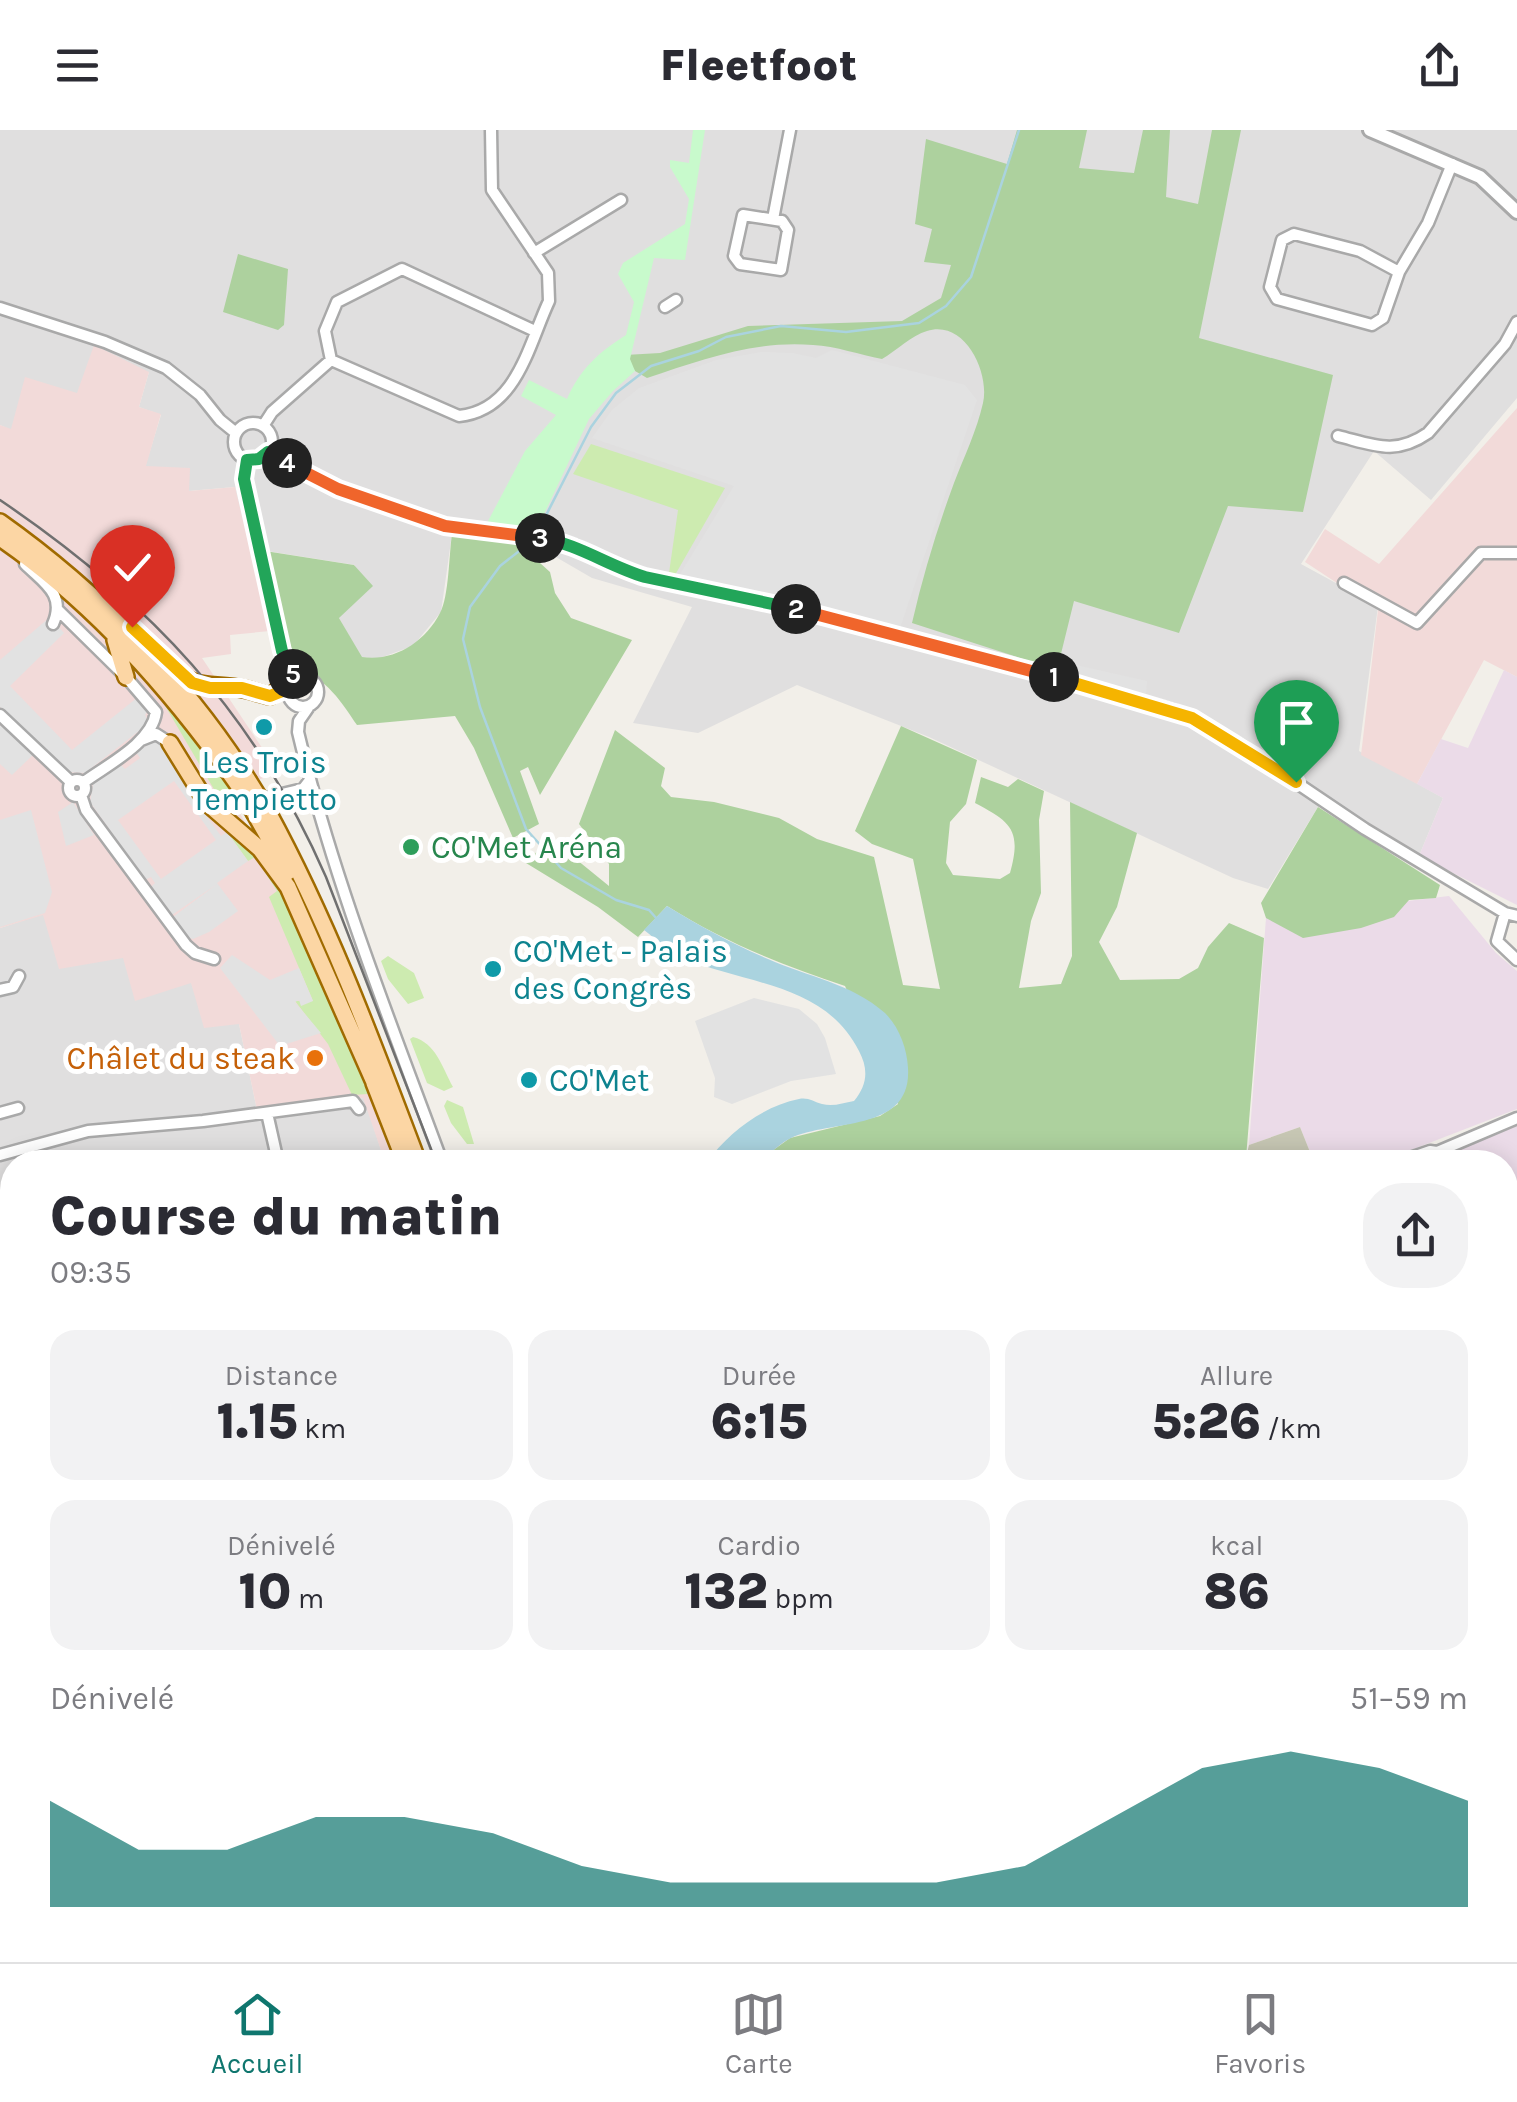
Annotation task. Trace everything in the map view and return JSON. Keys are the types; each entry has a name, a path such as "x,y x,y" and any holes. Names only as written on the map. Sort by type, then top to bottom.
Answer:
{"main road":[{"path":"0,522 89,594 196,708 302,874 347,976 413,1150"},
{"path":"2,540 69,591 166,688 242,782"},
{"path":"67,576 109,607 192,683 210,688 242,688 270,696 292,680"},
{"path":"113,636 126,677"},
{"path":"170,743 207,803 260,849 288,888 377,1089"},
{"path":"261,813 321,942 400,1150"}],"street":[{"path":"330,360 459,416 475,414 502,398 514,384 551,288 548,274 492,190 490,130"},
{"path":"773,219 790,130"},
{"path":"1370,130 1480,177 1514,202"},
{"path":"1399,272 1360,251 1294,234 1282,240 1270,287 1276,298 1372,325 1382,318 1399,272 1428,223 1452,164"},
{"path":"479,197 492,190"},
{"path":"534,253 621,200"},
{"path":"742,215 773,219 782,220 788,230 781,270 766,274 740,264 734,256 742,215"},
{"path":"330,360 325,332 337,302 402,269 535,331"},
{"path":"0,308 105,342 166,368 200,395 236,433"},
{"path":"1338,436 1388,448 1414,442 1428,432 1505,344 1517,322"},
{"path":"263,426 272,412 330,360"},
{"path":"245,424 263,426 270,435 268,452 259,459 247,460 236,449 236,433 245,424"},
{"path":"268,452 338,489 445,526 577,546 645,577 816,614 1174,710 1242,746 1366,830 1511,914 1496,941 1517,960"},
{"path":"247,460 244,479 282,651 295,702 308,708"},
{"path":"2,540 53,590 58,610 156,712 154,724 140,740 84,782"},
{"path":"1344,583 1417,623 1481,553 1517,554"},
{"path":"53,624 58,610"},
{"path":"292,680 309,678 316,690 317,701 299,721 298,732 310,780 366,957 438,1150"},
{"path":"0,715 70,782 72,794 81,795"},
{"path":"140,740 156,734 170,743"},
{"path":"240,804 303,788 310,780"},
{"path":"70,782 84,782"},
{"path":"81,795 86,790 84,782"},
{"path":"81,795 86,810 186,946 195,954 214,959"},
{"path":"0,990 13,986 19,976"},
{"path":"18,1150 88,1130 353,1101 359,1109"},
{"path":"0,1114 18,1108"},
{"path":"267,1112 275,1150"},
{"path":"1453,1150 1517,1118"}],"shaded area":[{"path":"0,130 1517,130 1517,398 1431,500 1374,451 1301,564 1378,606 1359,751 1443,798 1419,856 1324,797 1268,889 1233,878 929,737 797,685 698,733 633,723 692,607 592,578 542,549 452,534 441,612 413,646 377,659 361,657 339,618 355,565 248,548 235,487 188,491 145,467 161,415 139,407 149,372 77,394 11,430 0,425"},
{"path":"94,345 149,372 139,407 161,414 146,466 190,468 189,491 235,487 270,631 230,635 231,654 202,658 279,773 226,790 272,868 363,1075 391,1150 381,1150 363,1098 257,1110 239,1024 204,1028 191,983 135,1001 123,958 59,969 43,915 0,928 0,425 11,429 25,377 77,393"},
{"path":"832,350 965,385 977,400 900,628 679,576 734,486 592,438 612,410 639,388 716,360 761,352 816,358"},
{"path":"1517,408 1517,677 1484,660 1417,784 1361,755 1378,610 1305,562 1325,529 1379,564"},
{"path":"50,617 64,633 10,686 72,750 138,697 149,709 145,715 149,723 85,773 65,772 0,707 0,660"},
{"path":"1067,663 1147,681 1146,695 1066,676"},
{"path":"1504,670 1517,677 1517,905 1419,856 1443,798 1417,784 1441,739 1468,748"},
{"path":"0,725 34,754 12,775 0,764"},
{"path":"154,741 164,746 208,809 204,813 221,836 227,832 248,861 217,883 238,911 193,939 187,937 173,917 217,884 172,915 151,887 155,883 151,877 145,880 90,802 93,784 120,764 125,769 140,758 136,752","holes":["174,781 216,840 161,879 118,820"]},
{"path":"73,802 94,835 66,846 58,812"},
{"path":"31,810 52,892 45,913 0,927 0,820"},
{"path":"1449,896 1496,953 1517,971 1517,1109 1411,1150 1309,1150 1300,1127 1249,1145 1266,918"},
{"path":"43,914 123,958 191,983 239,1024 257,1110 364,1098 381,1150 0,1150 0,928"},
{"path":"232,955 270,980 299,968 313,1001 301,1006 299,1000 295,1002 321,1033 280,1046 220,968"},
{"path":"754,998 799,1009 817,1024 836,1074 791,1081 732,1104 714,1097 715,1078 695,1021"},
{"path":"1517,1126 1517,1150 1456,1150"},
{"path":"1300,1127 1309,1150 1248,1150 1249,1145"}],"green space":[{"path":"693,130 705,130 685,260 654,258 630,359 635,371 589,419 536,531 487,523 525,451 556,415 521,396 529,380 567,399 591,362 626,335 634,302 618,274 623,263 685,224 689,199 670,167 670,160 689,163"},
{"path":"1017,130 1087,130 1079,168 1134,173 1143,130 1170,130 1166,197 1198,204 1212,130 1241,130 1199,338 1333,375 1303,512 1228,506 1179,633 1074,601 1057,670 912,623 936,535 983,403 983,377 978,364 972,351 953,333 941,329 927,331 882,359 822,346 791,344 729,353 647,378 635,371 625,355 660,353 748,326 902,321 941,298 951,265 924,262 932,229 915,224 926,139 1007,164"},
{"path":"238,254 288,269 284,325 278,330 223,312"},
{"path":"591,444 725,488 675,575 669,573 678,510 573,474"},
{"path":"452,534 520,545 550,572 555,593 571,618 632,640 540,795 528,767 520,771 539,824 513,838 474,748 455,716 357,725 325,685 298,673 265,551 354,565 373,586 339,618 362,657 374,658 407,648 434,623 445,597"},
{"path":"150,680 178,710 237,796 221,798 215,791"},
{"path":"901,726 977,760 966,804 950,822 946,863 953,875 1000,879 1010,873 1014,837 1005,822 975,803 981,777 1008,787 1018,779 1044,791 1039,820 1041,893 1031,921 1019,988 1061,984 1072,956 1070,802 1137,833 1117,907 1099,942 1120,980 1179,979 1198,968 1208,947 1229,923 1264,938 1247,1150 774,1150 790,1138 880,1116 898,1104 845,986 754,952 667,906 638,937 526,863 550,838 609,886 609,864 579,824 615,730 665,768 661,786 671,797 714,802 779,818 817,839 874,857 903,985 940,989 913,859 872,844 855,831"},
{"path":"1318,807 1440,885 1436,898 1409,900 1394,917 1361,928 1303,938 1266,918 1261,903"},
{"path":"208,809 261,852 303,925 368,1094 352,1095 328,1044 295,1001 313,1001 269,897 277,891 255,857 248,861 227,832 205,812"},
{"path":"388,956 414,973 424,998 408,1004 388,979 381,961"},
{"path":"413,1037 433,1050 453,1087 444,1091 427,1083 410,1039"},
{"path":"447,1100 463,1107 474,1144 467,1144 451,1123 444,1106"}],"water":[{"path":"667,906 755,953 829,981 872,1003 890,1019 904,1046 906,1089 897,1104 866,1120 791,1138 774,1150 717,1150 736,1131 772,1108 802,1099 830,1105 854,1101 864,1083 864,1065 844,1028 804,998 681,957 644,930"}],"waterway":[{"path":"536,535 591,427 616,393 651,366 699,351 726,337 781,326 846,332 919,323 946,306 971,277 1019,130"},
{"path":"532,541 500,566 470,607 463,639 480,707 526,829 561,868 616,900 649,910 657,919"}],"tram line":[{"path":"0,500 54,538 150,620 192,664 266,763 326,877 431,1150"}],"place":[{"name":"Les Trois Tempietto","path":"264,727"},
{"name":"CO'Met Aréna","path":"411,847"},
{"name":"CO'Met - Palais des Congrès","path":"493,969"},
{"name":"Châlet du steak","path":"315,1058"},
{"name":"CO'Met","path":"529,1080"}],"route":[{"path":"132,627 182,676 201,686 242,688 270,696 295,678 282,651 244,479 247,460 259,459 268,452 338,489 445,526 560,541 645,577 910,638 1174,710 1212,728 1296,782"}]}
